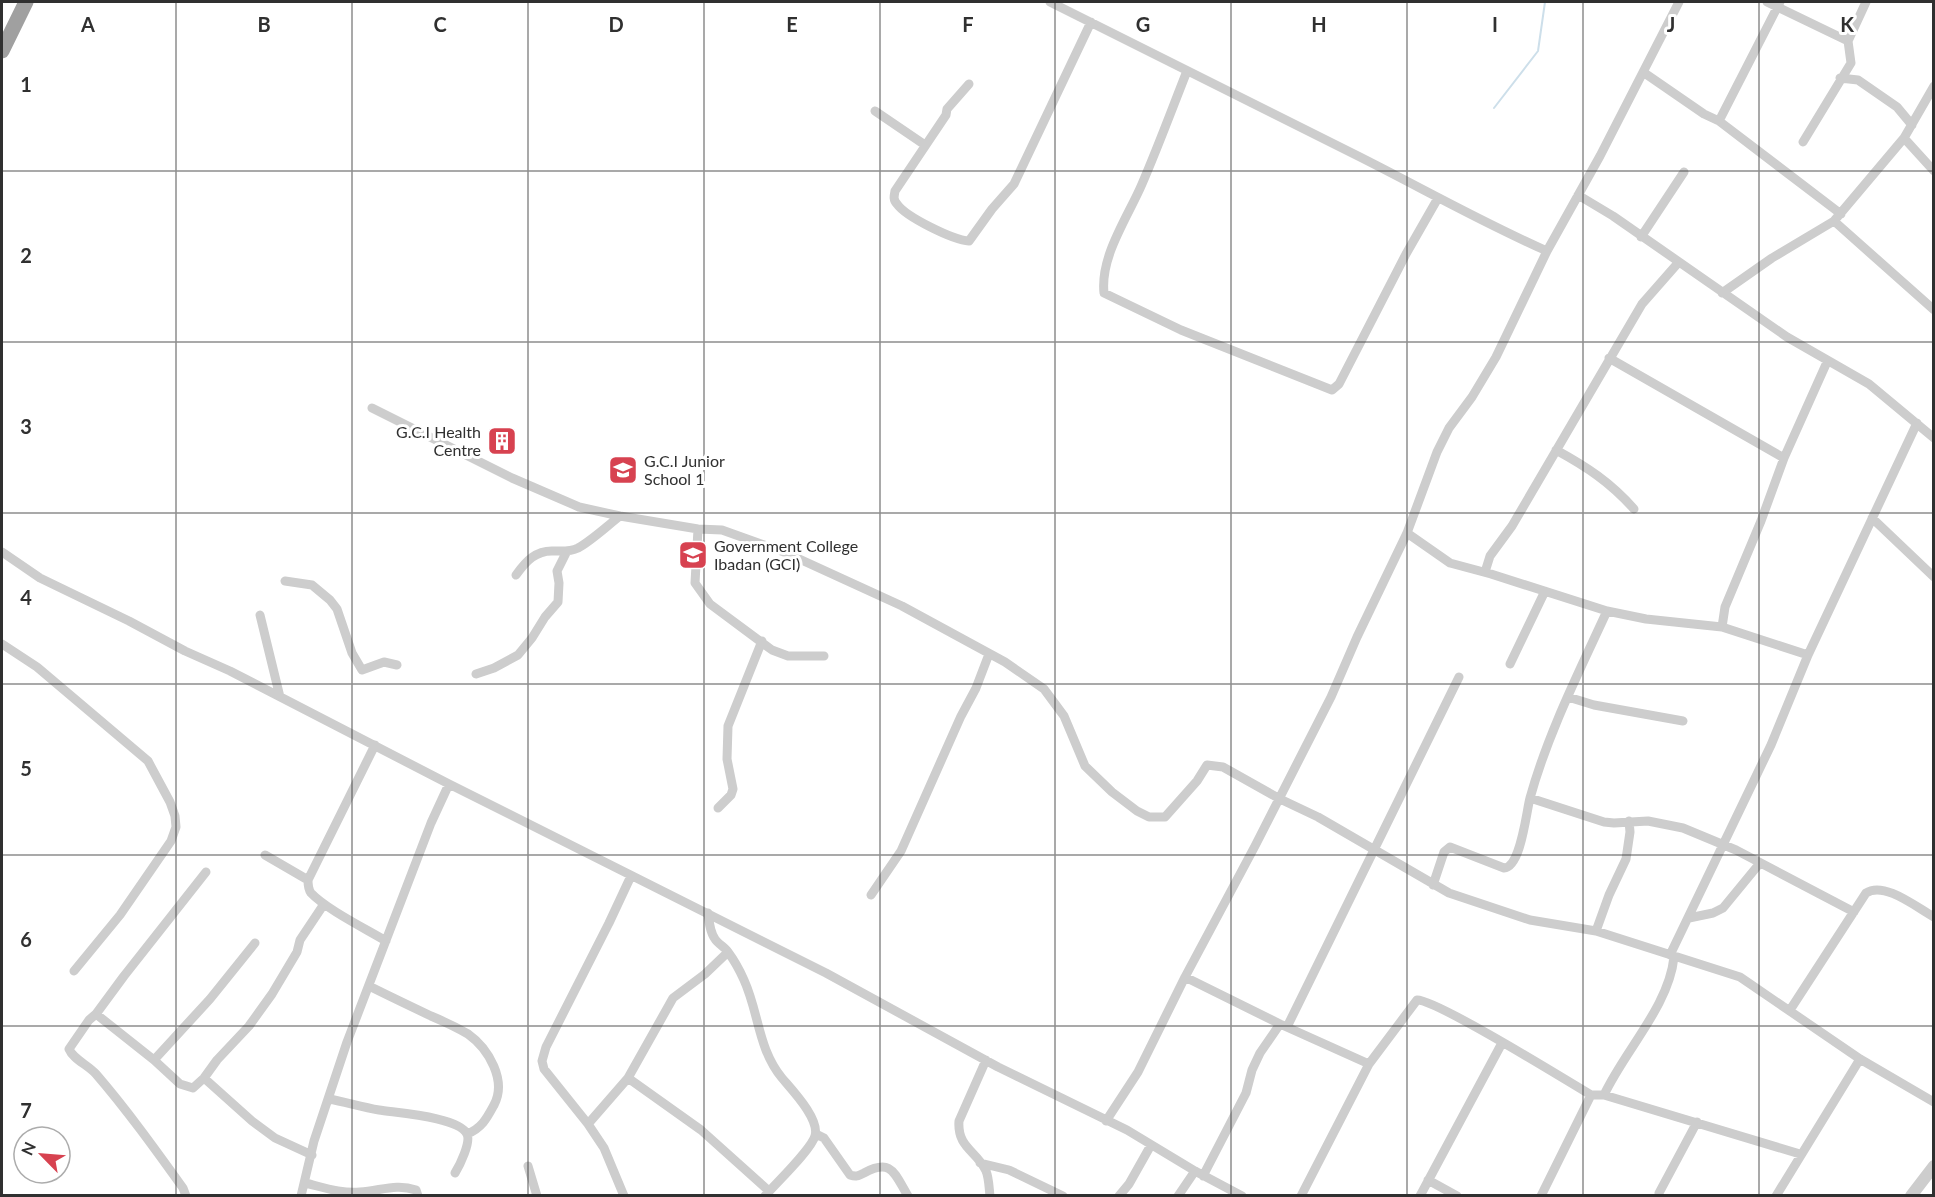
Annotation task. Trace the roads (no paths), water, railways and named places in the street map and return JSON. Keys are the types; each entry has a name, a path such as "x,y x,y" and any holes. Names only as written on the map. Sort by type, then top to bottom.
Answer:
{"highway":[{"path":"2,51 22,3"}],"street":[{"path":"1050,2 1256,104 1500,231 1547,251"},
{"path":"1106,1121 1138,1072 1331,697 1407,533 1437,452 1449,428 1472,397 1496,357 1547,251 1679,2"},
{"path":"1767,2 1779,4 1848,41"},
{"path":"1803,142 1851,63 1848,41 1866,2"},
{"path":"1719,121 1779,4"},
{"path":"969,84 947,110 946,115 895,191 895,202 922,223 950,236 969,241 1014,184 1090,22"},
{"path":"1187,71 1142,184 1111,252 1103,284 1104,293 1122,304 1180,330 1332,390 1344,375 1406,254 1438,198"},
{"path":"1643,72 1704,114 1719,121 1837,218 1934,310"},
{"path":"1840,78 1858,80 1897,108 1912,126"},
{"path":"1722,293 1772,258 1837,218 1904,138 1934,86"},
{"path":"875,111 925,145"},
{"path":"1904,138 1934,171"},
{"path":"1641,237 1684,172"},
{"path":"1578,195 1787,337 1869,384 1934,438"},
{"path":"1474,569 1490,556 1512,526 1642,304 1678,263"},
{"path":"1609,358 1784,458"},
{"path":"1722,627 1725,607 1761,521 1784,458 1827,362"},
{"path":"372,408 512,478 579,507 698,529 722,530 784,552 902,606 989,654 1044,689 1064,716 1085,766 1112,792 1149,817 1165,817 1197,781 1207,765 1222,767 1318,817 1449,893 1530,920 1596,931 1740,977 1860,1059 1934,1102"},
{"path":"1604,1095 1614,1074 1662,996 1673,969 1672,956 1771,745 1808,655 1917,423"},
{"path":"1556,450 1594,472 1616,489 1634,509"},
{"path":"516,575 536,553 578,548 620,516"},
{"path":"1872,518 1934,577"},
{"path":"698,529 695,583 710,604 772,650 788,656 824,656"},
{"path":"1407,533 1450,563 1607,611 1646,619 1722,627 1808,655"},
{"path":"476,674 518,655 532,638 558,602 559,583 556,571 567,551"},
{"path":"2,552 40,578 185,651 230,671 847,984 986,1060 1127,1130 1199,1174 1242,1196"},
{"path":"1485,572 1490,556"},
{"path":"285,581 312,585 330,600 337,609 352,653 362,670 384,662 396,665"},
{"path":"1510,664 1545,591"},
{"path":"1433,885 1444,852 1450,847 1509,868 1517,856 1530,798 1550,737 1607,611"},
{"path":"260,615 279,697"},
{"path":"718,808 733,789 727,759 728,726 732,711 762,641"},
{"path":"2,644 37,667 148,761 175,816 176,827 167,847 120,915 74,971"},
{"path":"871,895 901,851 976,688 989,654"},
{"path":"1178,1196 1199,1174 1246,1093 1252,1070 1260,1053 1283,1026 1375,849 1459,676"},
{"path":"1568,697 1594,705 1683,721"},
{"path":"375,744 308,880 308,887 310,892 324,904 386,941"},
{"path":"301,1196 314,1141 347,1042 431,823 449,784"},
{"path":"1530,798 1604,822 1648,821 1683,828 1760,863 1854,912"},
{"path":"1596,931 1609,895 1626,859 1629,821"},
{"path":"265,855 308,880"},
{"path":"1689,918 1713,913 1723,908 1760,863"},
{"path":"186,1196 183,1188 124,1106 90,1067 69,1049 89,1020 206,872"},
{"path":"624,1196 610,1160 588,1124 544,1069 542,1061 549,1040 631,876"},
{"path":"1790,1010 1866,893 1873,889 1885,890 1934,917"},
{"path":"96,1014 180,1084 189,1088 195,1087 272,994 297,952 300,940 324,904"},
{"path":"628,1078 701,1130 767,1193 811,1144 816,1134 813,1118 767,1055 747,988 728,952 714,939 708,913"},
{"path":"154,1060 210,999 255,943"},
{"path":"588,1124 628,1078 673,998 705,974 728,952"},
{"path":"1185,977 1283,1026 1369,1064"},
{"path":"369,986 468,1035 483,1049 492,1063 500,1089 499,1096 484,1123 478,1130 467,1134"},
{"path":"1301,1196 1369,1064 1417,1000 1423,1000 1502,1043 1591,1095 1604,1095 1800,1154"},
{"path":"1420,1196 1502,1043"},
{"path":"1776,1196 1860,1059"},
{"path":"986,1060 959,1121 958,1131 961,1139 986,1171 990,1196"},
{"path":"204,1078 252,1121 275,1138 312,1155"},
{"path":"1541,1196 1591,1095"},
{"path":"329,1099 445,1121 463,1128 468,1140 455,1173"},
{"path":"1659,1193 1697,1122"},
{"path":"816,1134 825,1138 850,1175 857,1177 878,1166 883,1166 896,1176 908,1196"},
{"path":"1119,1196 1129,1184 1151,1145"},
{"path":"980,1163 1009,1170 1063,1196"},
{"path":"528,1166 537,1196"},
{"path":"1911,1196 1934,1166"},
{"path":"1428,1180 1457,1196"},
{"path":"305,1183 347,1192 392,1186 406,1187 416,1190 418,1196"}],"waterway":[{"path":"1494,108 1538,51 1545,2"}],"place":[{"name":"G.C.I Health Centre","path":"502,441"},
{"name":"G.C.I Junior School 1","path":"623,470"},
{"name":"Government College Ibadan (GCI)","path":"693,555"}]}
